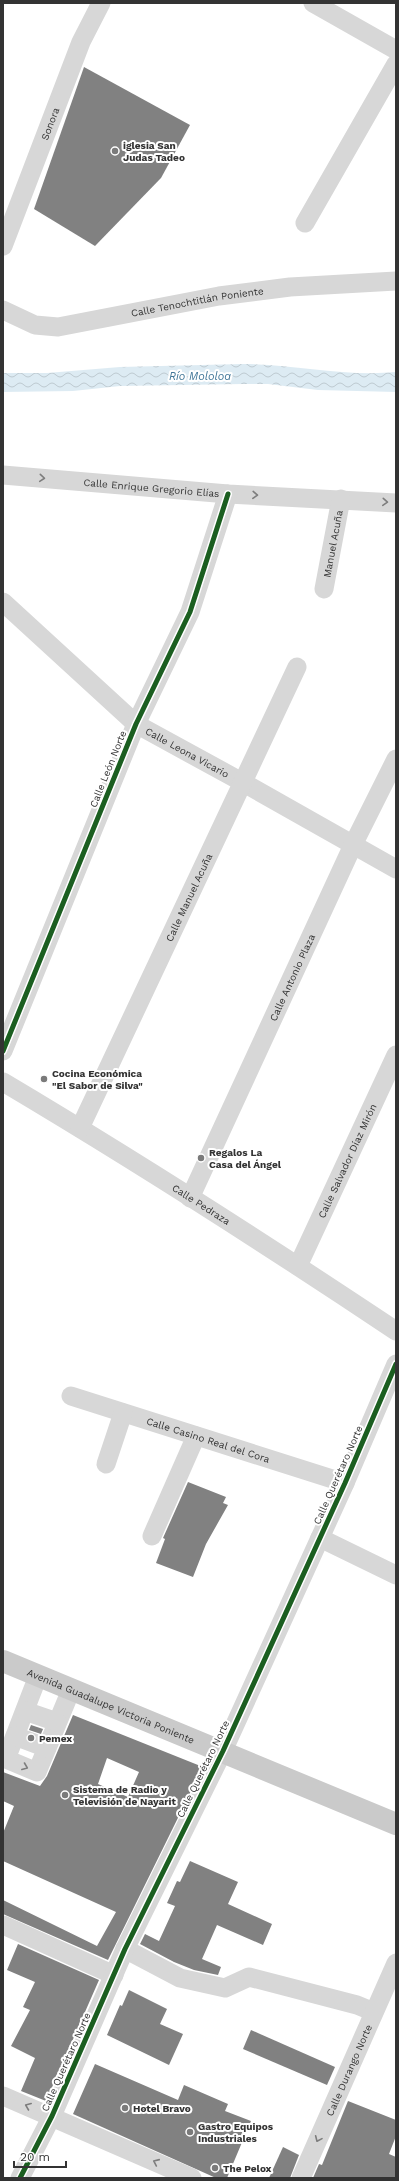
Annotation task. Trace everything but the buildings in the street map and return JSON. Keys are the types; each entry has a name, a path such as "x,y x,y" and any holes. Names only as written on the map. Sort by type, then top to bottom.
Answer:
{"main road":[{"name":"Avenida Guadalupe Victoria Poniente","path":"3,1662 223,1751 396,1824"}],"street":[{"name":"Sonora","path":"3,246 81,42 101,3"},
{"path":"313,3 396,50"},
{"path":"305,223 396,64"},
{"name":"Calle Tenochtitlán Poniente","path":"3,310 35,325 58,326 219,296 290,287 396,281"},
{"name":"Calle Enrique Gregorio Elías","path":"3,475 228,494 396,503"},
{"name":"Calle León Norte","path":"3,1051 136,724 190,612 228,494"},
{"name":"Manuel Acuña","path":"324,589 341,499"},
{"name":"Calle Leona Vicario","path":"3,602 136,724 242,782 396,870"},
{"name":"Calle Manuel Acuña","path":"80,1128 297,667"},
{"name":"Calle Antonio Plaza","path":"190,1198 353,845 396,759"},
{"name":"Calle Salvador Díaz Mirón","path":"298,1266 396,1056"},
{"name":"Calle Pedraza","path":"3,1082 80,1128 298,1266 396,1331"},
{"name":"Calle Querétaro Norte","path":"20,2178 52,2116 125,1949 223,1751 345,1483 396,1364"},
{"name":"Calle Casino Real del Cora","path":"71,1396 345,1483"},
{"path":"106,1464 123,1413"},
{"path":"152,1536 196,1436"},
{"path":"320,1538 396,1575"},
{"path":"38,1676 6,1759 37,1772 71,1690"},
{"path":"21,1723 52,1734"},
{"path":"21,1723 52,1734"},
{"path":"3,1925 114,1975"},
{"path":"125,1949 180,1978 225,1988 249,1977 357,2005 374,2012"},
{"name":"Calle Durango Norte","path":"301,2178 396,1962"},
{"path":"3,2096 192,2178"}],"water":[{"name":"Río Mololoa","path":"243,364 358,373 396,372 396,392 318,390 268,384 243,384 120,386 73,391 3,392 3,373 47,373 120,367"}],"cycle path":[{"path":"3,1051 136,724 190,612 228,494"},
{"path":"20,2178 52,2116 125,1949 223,1751 345,1483 396,1364"}],"place":[{"name":"iglesia San Judas Tadeo","path":"115,151"},
{"name":"Cocina Económica \"El Sabor de Silva\"","path":"44,1079"},
{"name":"Regalos La Casa del Ángel","path":"201,1158"},
{"name":"Pemex","path":"31,1738"},
{"name":"Sistema de Radio y Televisión de Nayarit","path":"65,1795"},
{"name":"Hotel Bravo","path":"125,2108"},
{"name":"Gastro Equipos Industriales","path":"190,2132"},
{"name":"The Pelox","path":"215,2168"}]}
